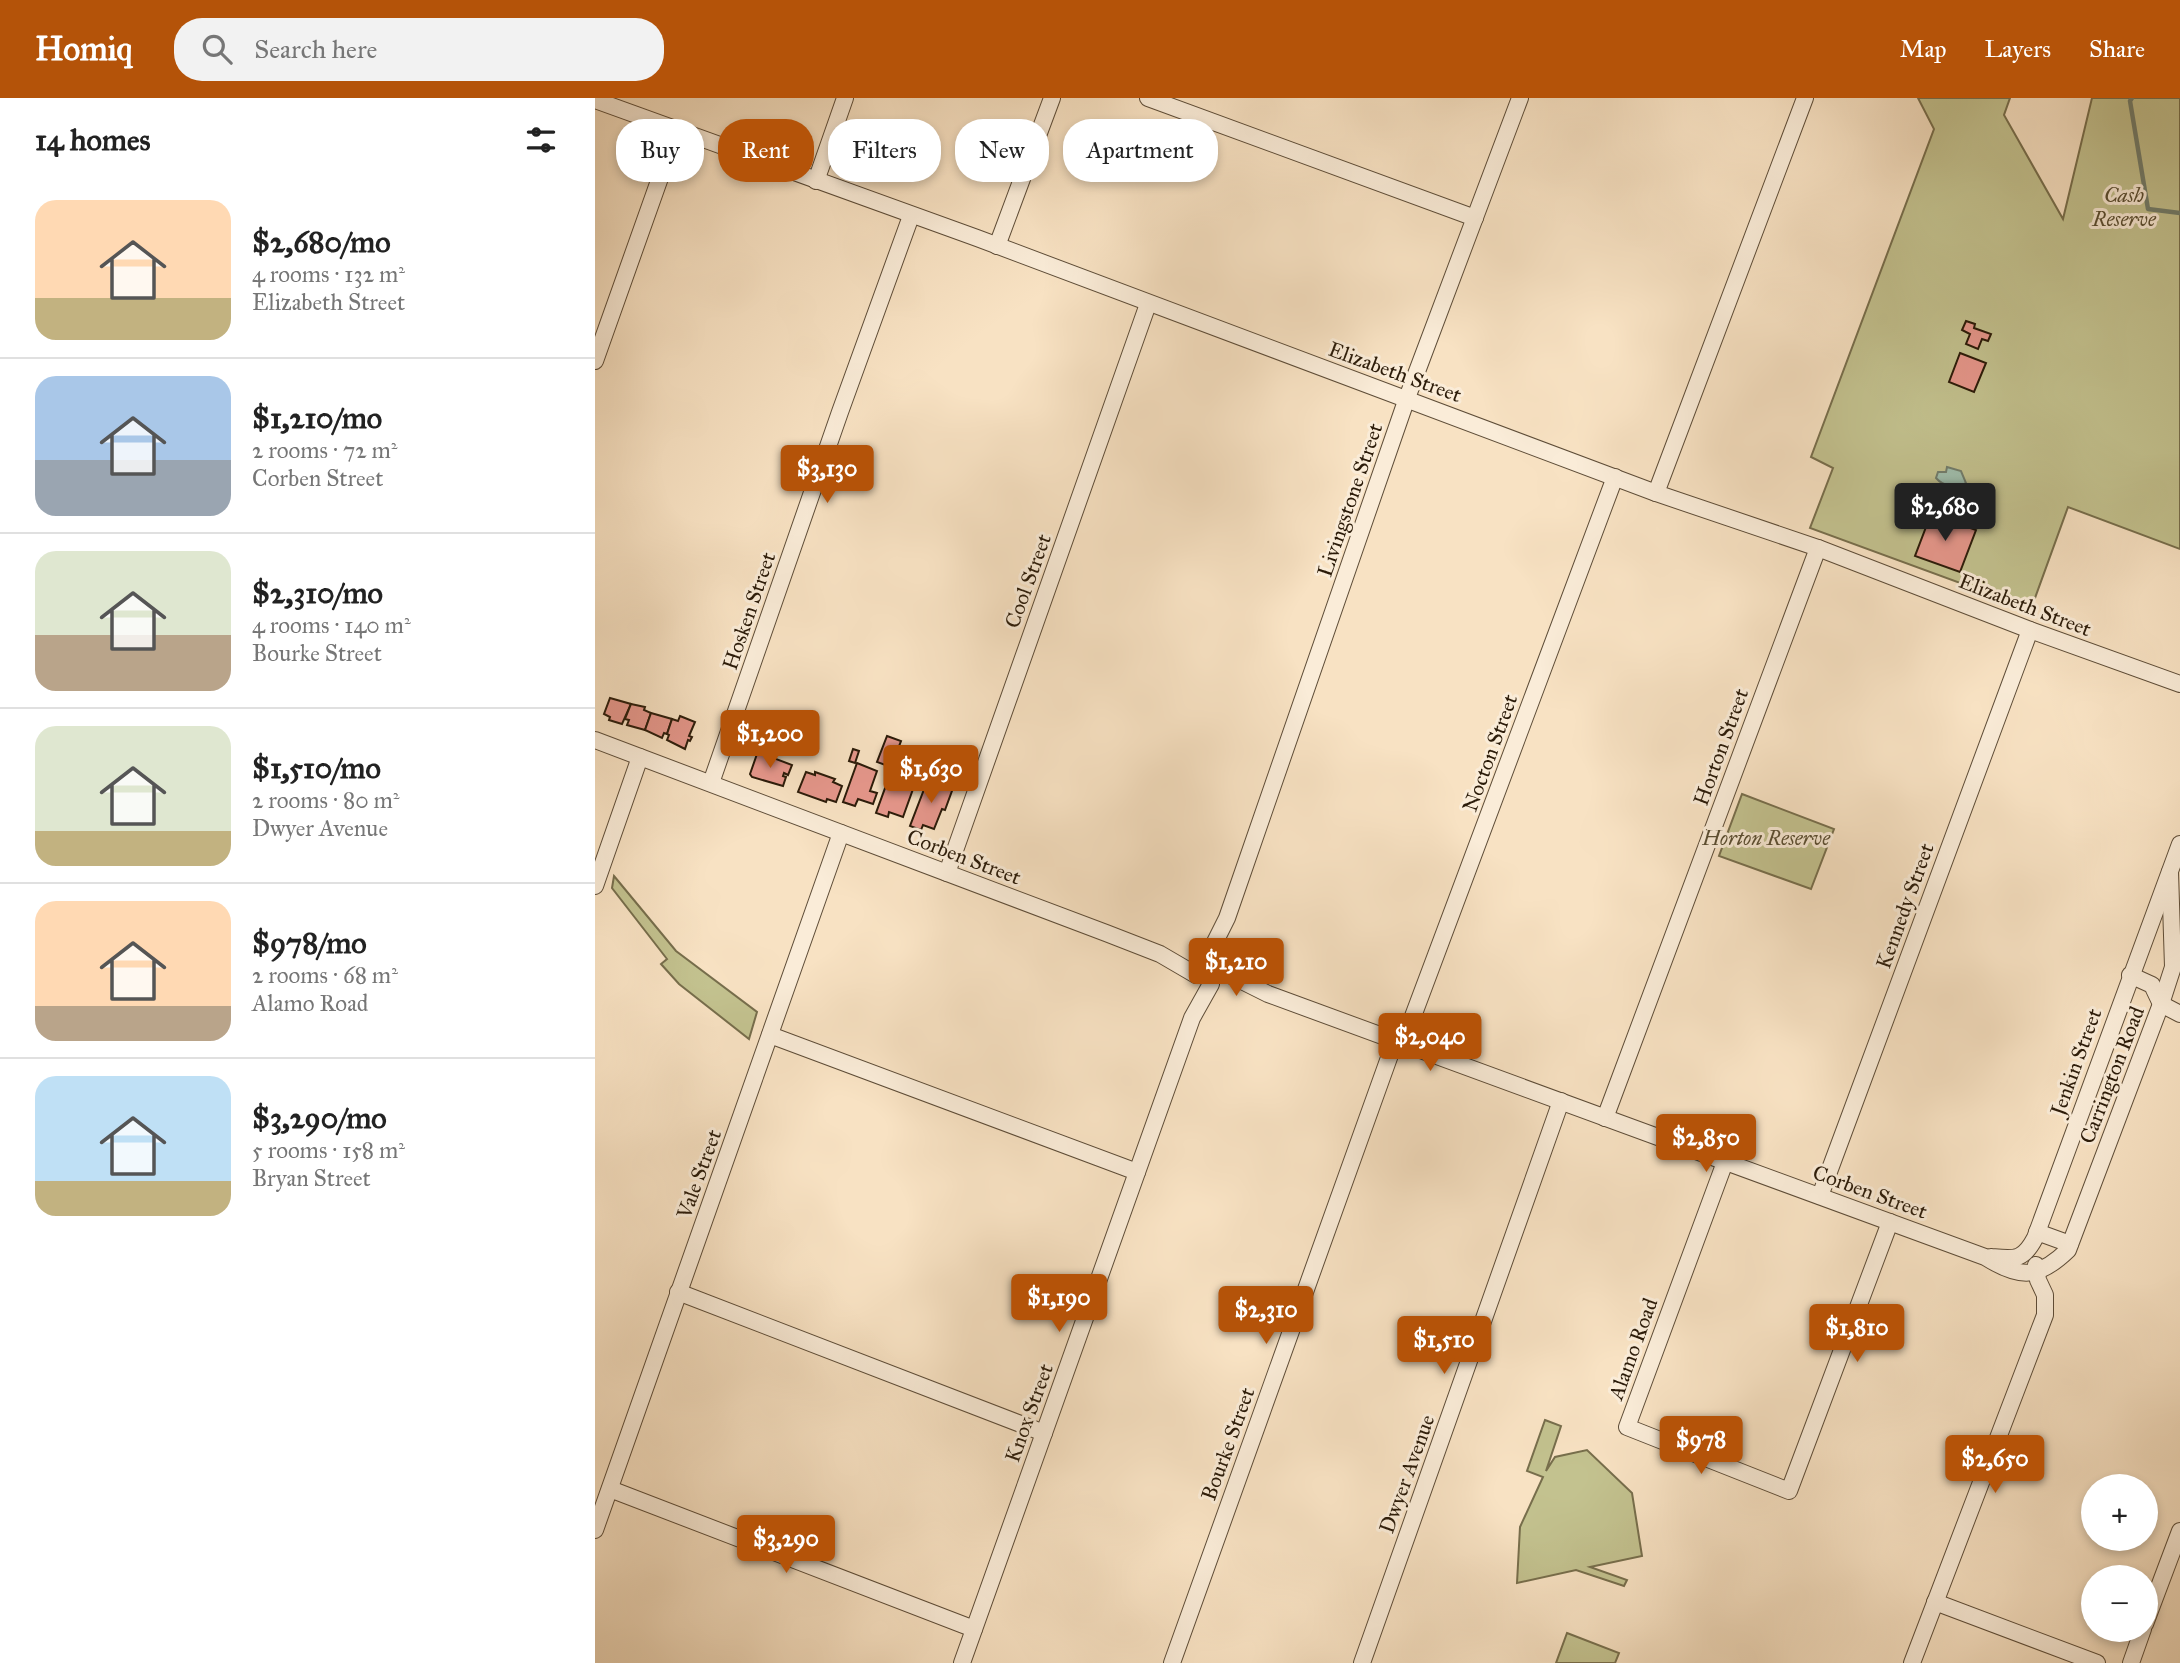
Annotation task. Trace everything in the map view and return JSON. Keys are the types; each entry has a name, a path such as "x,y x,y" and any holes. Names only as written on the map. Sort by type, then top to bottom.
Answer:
{"street":[{"path":"816,181 845,98"},
{"path":"997,246 1052,98"},
{"path":"1148,98 1475,218"},
{"name":"Livingstone Street","path":"1208,973 1407,398 1520,98"},
{"path":"1656,492 1805,98"},
{"name":"Elizabeth Street","path":"595,100 647,119"},
{"name":"Elizabeth Street","path":"704,140 997,246 1615,477 1818,548 2030,630 2180,684"},
{"path":"595,361 659,182"},
{"name":"Hosken Street","path":"711,783 911,216"},
{"name":"Cool Street","path":"947,873 1148,304"},
{"name":"Nocton Street","path":"1399,1042 1615,477"},
{"name":"Horton Street","path":"1605,1118 1818,548"},
{"name":"Kennedy Street","path":"1819,1196 2030,630"},
{"name":"Corben Street","path":"595,740 1208,973 1985,1257"},
{"path":"595,886 640,757"},
{"name":"Vale Street","path":"595,1530 841,833"},
{"name":"Jenkin Street","path":"2036,1235 2180,844"},
{"name":"Carrington Road","path":"2037,1272 2053,1265 2068,1250 2161,1004 2173,967 2170,872"},
{"name":"Knox Street","path":"962,1663 1208,973"},
{"path":"2130,975 2153,985 2161,1004 2180,1014"},
{"path":"770,1035 1137,1172"},
{"name":"Bourke Street","path":"1172,1663 1399,1042"},
{"name":"Dwyer Avenue","path":"1361,1663 1561,1101"},
{"name":"Alamo Road","path":"1725,1162 1627,1427 1789,1491 1890,1222"},
{"path":"2036,1235 2070,1244"},
{"path":"1985,1257 2020,1257 2028,1252 2036,1235"},
{"path":"1912,1663 2045,1315 2045,1296 2037,1272 2036,1235"},
{"path":"1985,1257 2016,1272 2037,1272"},
{"path":"678,1292 1044,1433"},
{"path":"610,1489 974,1629"},
{"path":"2158,1589 2180,1531"},
{"path":"1935,1602 2097,1663"},
{"path":"2131,1663 2138,1642"}],"green space":[{"name":"Cash Reserve","path":"1918,98 2010,98 2004,115 2063,219 2092,98 2180,98 2180,549 2068,507 2031,609 1810,528 1833,468 1811,457 1934,129"},
{"name":"Horton Reserve","path":"1742,794 1834,829 1811,889 1719,856"},
{"path":"614,876 676,951 757,1012 749,1039 679,984 661,964 667,959 612,888"},
{"path":"1545,1420 1561,1426 1546,1471 1555,1457 1587,1450 1632,1493 1642,1556 1590,1567 1627,1580 1624,1586 1576,1570 1517,1583 1520,1527 1543,1477 1527,1471"},
{"path":"1567,1633 1619,1653 1615,1663 1556,1663"}],"shaded area":[{"path":"1947,467 1961,471 1966,483 1954,486 1939,481 1936,478 1938,472 1946,472"}],"building":[{"path":"1966,321 1975,324 1974,328 1991,334 1988,341 1982,339 1978,349 1966,344 1970,334 1962,330"},
{"path":"1960,353 1986,363 1974,392 1949,382"},
{"path":"1931,514 1976,530 1960,572 1915,556"},
{"path":"610,698 631,704 622,724 609,720 610,717 604,714"},
{"path":"631,704 645,707 644,710 651,713 645,730 627,725 629,720 625,719"},
{"path":"651,713 672,719 667,734 664,733 662,738 645,730"},
{"path":"680,716 695,722 689,736 692,737 685,749 667,740 672,719 678,721"},
{"path":"887,736 901,741 891,767 877,762"},
{"path":"853,749 859,751 855,763 849,761"},
{"path":"757,754 792,765 788,775 784,773 783,776 786,777 783,786 752,777 750,774"},
{"path":"919,755 929,759 922,778 909,773"},
{"path":"941,755 949,758 948,763 951,764 947,776 931,770 935,758 940,760"},
{"path":"857,763 877,771 870,791 877,793 873,804 858,799 855,806 843,802"},
{"path":"806,772 815,775 815,772 835,779 833,782 842,786 836,802 827,799 826,802 798,792"},
{"path":"928,779 953,788 934,829 923,825 921,830 910,826"},
{"path":"888,780 904,788 913,789 903,817 889,812 888,817 876,813"}],"waterway":[{"path":"2132,98 2130,101 2148,209 2180,213"}]}
